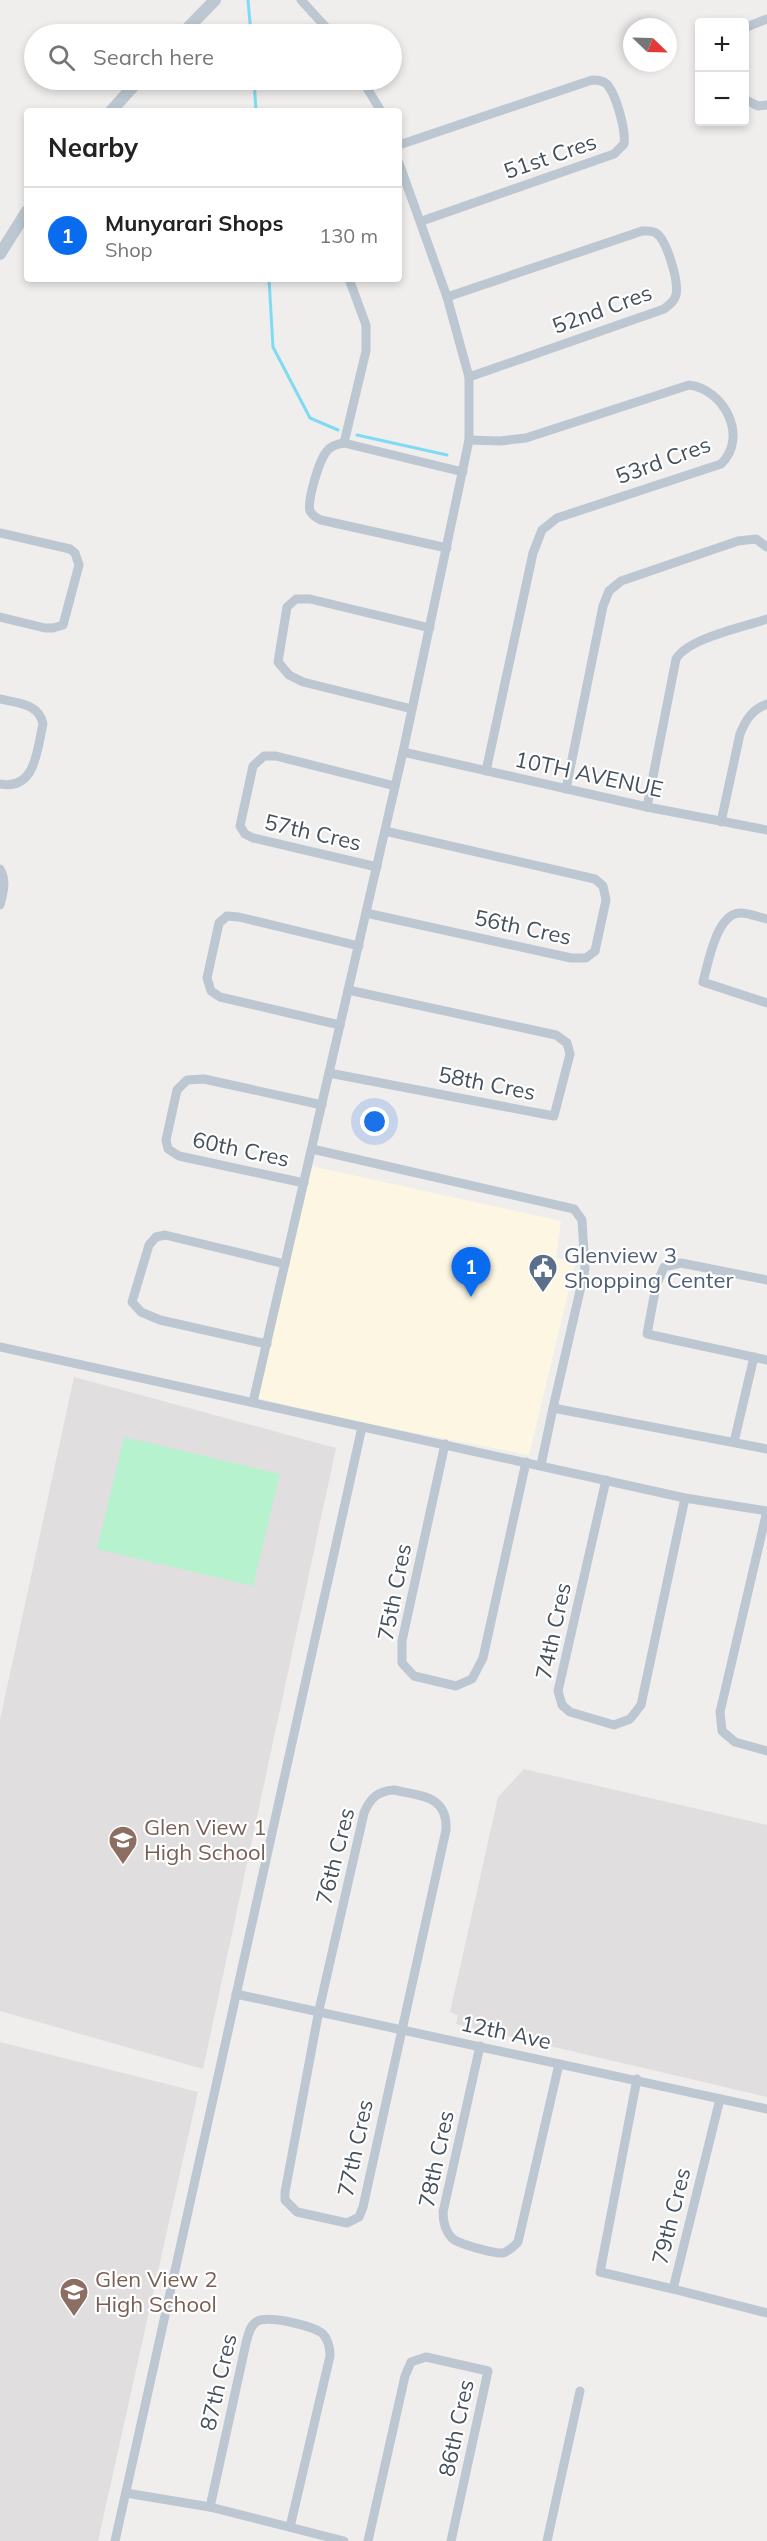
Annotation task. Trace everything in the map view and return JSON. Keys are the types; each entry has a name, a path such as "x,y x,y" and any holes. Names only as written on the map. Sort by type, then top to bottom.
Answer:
{"street":[{"path":"192,24 215,0"},
{"path":"302,0 323,24"},
{"path":"749,26 767,19"},
{"name":"51st Cres","path":"402,144 592,80 600,81 609,87 624,127 624,144 614,154 422,221"},
{"path":"114,108 131,90"},
{"path":"368,90 379,108"},
{"path":"749,102 758,106 767,105"},
{"path":"253,1402 403,752 469,440 469,377 447,297 422,221 402,171"},
{"path":"0,254 24,216"},
{"name":"52nd Cres","path":"447,297 642,231 650,231 662,239 673,270 675,297 664,309 469,377"},
{"path":"344,443 366,351 366,325 350,282"},
{"name":"53rd Cres","path":"469,440 500,441 526,438 689,385 705,389 722,403 733,433 733,446 721,464 557,518 542,530 533,552 486,771"},
{"path":"447,548 330,523 313,516 309,509 310,500 321,461 326,452 334,445 344,443 463,472"},
{"path":"0,533 70,549 75,553 79,565 63,625 45,628 0,618"},
{"path":"566,789 603,606 609,591 621,581 738,541 756,539 767,547"},
{"path":"412,709 303,682 289,675 278,662 287,607 296,599 310,598 430,628"},
{"path":"646,807 679,653 691,644 767,619"},
{"path":"0,699 33,708 41,716 43,724 30,774 18,784 0,784"},
{"path":"721,822 740,734 745,721 759,707 767,704"},
{"name":"10TH AVENUE","path":"403,752 646,807 767,830"},
{"name":"57th Cres","path":"377,867 253,838 245,834 240,826 254,766 264,756 276,756 395,786"},
{"name":"56th Cres","path":"366,913 571,958 586,958 595,951 606,900 603,886 595,879 385,831"},
{"path":"0,869 5,886 0,905"},
{"path":"767,919 740,913 730,915 720,925 702,982 767,1003"},
{"path":"340,1024 220,997 211,991 207,978 216,934 219,923 227,916 239,917 359,946"},
{"name":"58th Cres","path":"329,1073 554,1116 570,1054 567,1043 556,1035 348,990"},
{"name":"60th Cres","path":"304,1183 179,1156 168,1149 166,1140 177,1090 187,1080 204,1079 322,1105"},
{"path":"312,1149 574,1209 582,1220 585,1269 540,1465"},
{"path":"267,1344 160,1320 141,1312 132,1302 148,1245 156,1238 165,1236 285,1264"},
{"path":"767,1280 681,1263 664,1267 656,1286 647,1334 767,1360"},
{"path":"0,1347 685,1498 767,1511 720,1713 722,1731 735,1742 767,1751"},
{"path":"734,1442 754,1357"},
{"path":"553,1408 767,1449"},
{"path":"115,2541 362,1427"},
{"name":"75th Cres","path":"446,1444 402,1641 402,1663 414,1676 456,1686 472,1679 483,1658 526,1462"},
{"name":"74th Cres","path":"606,1480 558,1691 561,1706 570,1712 614,1725 630,1719 641,1705 685,1498"},
{"name":"76th Cres","path":"319,2010 369,1803 376,1795 394,1790 431,1798 443,1810 446,1830 400,2029"},
{"name":"12th Ave","path":"236,1994 319,2010 767,2109"},
{"name":"77th Cres","path":"319,2010 285,2192 285,2200 297,2212 347,2223 354,2222 359,2217 400,2029"},
{"name":"78th Cres","path":"480,2046 443,2212 443,2221 446,2229 456,2241 499,2253 512,2249 518,2242 559,2064"},
{"name":"79th Cres","path":"637,2079 600,2272 673,2289 720,2099"},
{"path":"673,2289 767,2313"},
{"name":"87th Cres","path":"210,2507 246,2343 254,2323 261,2318 271,2318 318,2330 325,2336 330,2356 290,2528"},
{"name":"86th Cres","path":"368,2541 405,2376 411,2362 426,2357 488,2371 451,2541"},
{"path":"547,2541 580,2391"},
{"path":"126,2493 210,2507 344,2541"}],"shaded area":[{"path":"311,1166 561,1221 556,1257 575,1265 529,1455 344,1419 258,1398"},
{"name":"Glen View 1 High School","path":"74,1377 336,1448 203,2069 0,2011 0,1720"},
{"path":"524,1769 767,1825 767,2097 456,2024 458,2015 450,2012 498,1797"},
{"name":"Glen View 2 High School","path":"0,2042 198,2092 98,2541 0,2541"}],"green space":[{"path":"124,1437 280,1474 253,1586 97,1549"}],"waterway":[{"path":"248,0 250,24"},
{"path":"255,90 256,108"},
{"path":"269,282 273,347 310,418 338,430"},
{"path":"357,435 447,455"}],"place":[{"name":"Glenview 3 Shopping Center","path":"543,1294"},
{"name":"Munyarari Shops","path":"471,1297"},
{"name":"Glen View 1 High School","path":"123,1866"},
{"name":"Glen View 2 High School","path":"74,2318"}]}
